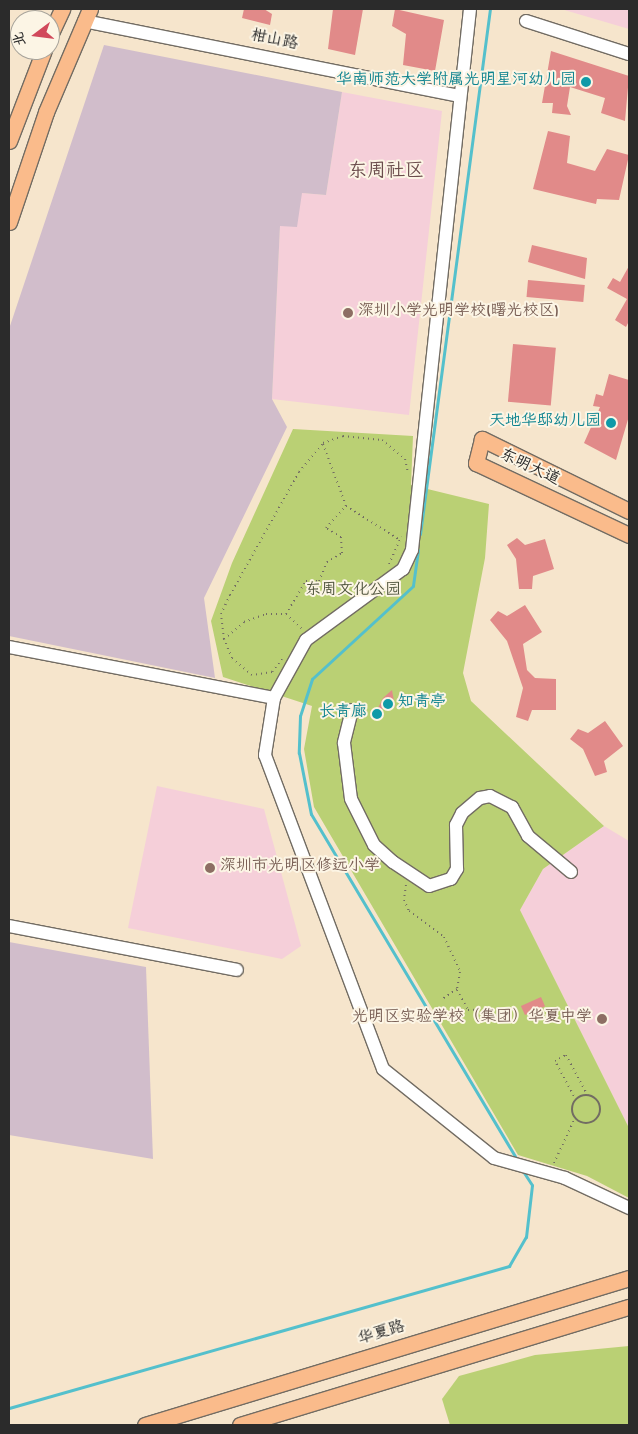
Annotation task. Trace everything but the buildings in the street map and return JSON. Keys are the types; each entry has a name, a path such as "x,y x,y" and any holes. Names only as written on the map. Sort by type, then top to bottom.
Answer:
{"main road":[{"path":"9,222 46,112 87,15"},
{"path":"9,141 12,122 40,60"},
{"name":"东明大道","path":"629,511 482,439 476,464 629,535"},
{"name":"华夏路","path":"145,1425 629,1278"},
{"path":"240,1425 629,1307"}],"street":[{"path":"470,9 458,96 412,550 403,569 308,630 274,698 265,755 383,1069 494,1158 549,1174 629,1208"},
{"name":"柑山路","path":"87,15 458,96"},
{"path":"526,21 629,54"},
{"path":"9,647 274,698"},
{"path":"352,710 344,743 351,799 374,845 412,876 428,886 452,878 457,869 456,825 462,813 474,801 490,796 512,807 528,836 571,872"},
{"path":"9,926 237,970"}],"path":[{"path":"285,654 272,672 252,675 232,658 224,639 221,614 299,472 323,443 343,436 382,440 405,459 408,475"},
{"path":"323,443 346,506 400,540"},
{"path":"286,614 306,581 319,581 327,562 342,553 341,537 326,528 346,506"},
{"path":"384,569 395,558 402,532"},
{"path":"224,639 244,622 266,614 286,614 308,630 297,638"},
{"path":"412,876 404,900 409,911 432,925 453,951 460,972 457,990 468,1010 501,1009"},
{"path":"442,999 457,990"},
{"path":"549,1174 575,1118 576,1100 555,1061 566,1055 588,1096 599,1104 598,1116 587,1123 575,1118"},
{"path":"576,1100 588,1096"}],"shaded area":[{"path":"561,9 629,9 629,29"},
{"path":"104,45 342,92 326,195 302,193 297,227 280,226 272,399 287,427 204,598 215,678 9,636 9,329"},
{"name":"深圳小学光明学校(曙光校区)","path":"342,92 442,111 409,415 272,399 280,226 302,193 326,195"},
{"name":"深圳市光明区修远小学","path":"157,786 264,809 301,946 282,959 128,928"},
{"name":"光明区实验学校（集团）华夏中学","path":"604,826 629,841 629,1128 520,910 543,869"},
{"path":"9,942 146,967 153,1159 9,1135"}],"green space":[{"name":"东周文化公园","path":"293,429 413,436 411,485 489,504 485,558 463,673 471,701 604,826 543,869 520,910 629,1128 629,1198 587,1176 518,1155 314,807 304,749 312,706 223,677 211,621 232,563"},
{"path":"629,1346 629,1425 450,1425 442,1399 459,1376 535,1355"}],"waterway":[{"path":"420,534 490,9"},
{"path":"418,550 413,586 312,679 300,716 299,753 311,814 518,1161"},
{"path":"9,1408 509,1266 526,1237 532,1185 523,1171"}],"place":[{"name":"华南师范大学附属光明星河幼儿园","path":"586,82"},
{"name":"深圳小学光明学校(曙光校区)","path":"348,313"},
{"name":"天地华邸幼儿园","path":"611,423"},
{"name":"知青亭","path":"388,704"},
{"name":"长青廊","path":"377,714"},
{"name":"深圳市光明区修远小学","path":"210,868"},
{"name":"光明区实验学校（集团）华夏中学","path":"602,1019"}],"district":[{"name":"东周社区","path":"386,173"}]}
